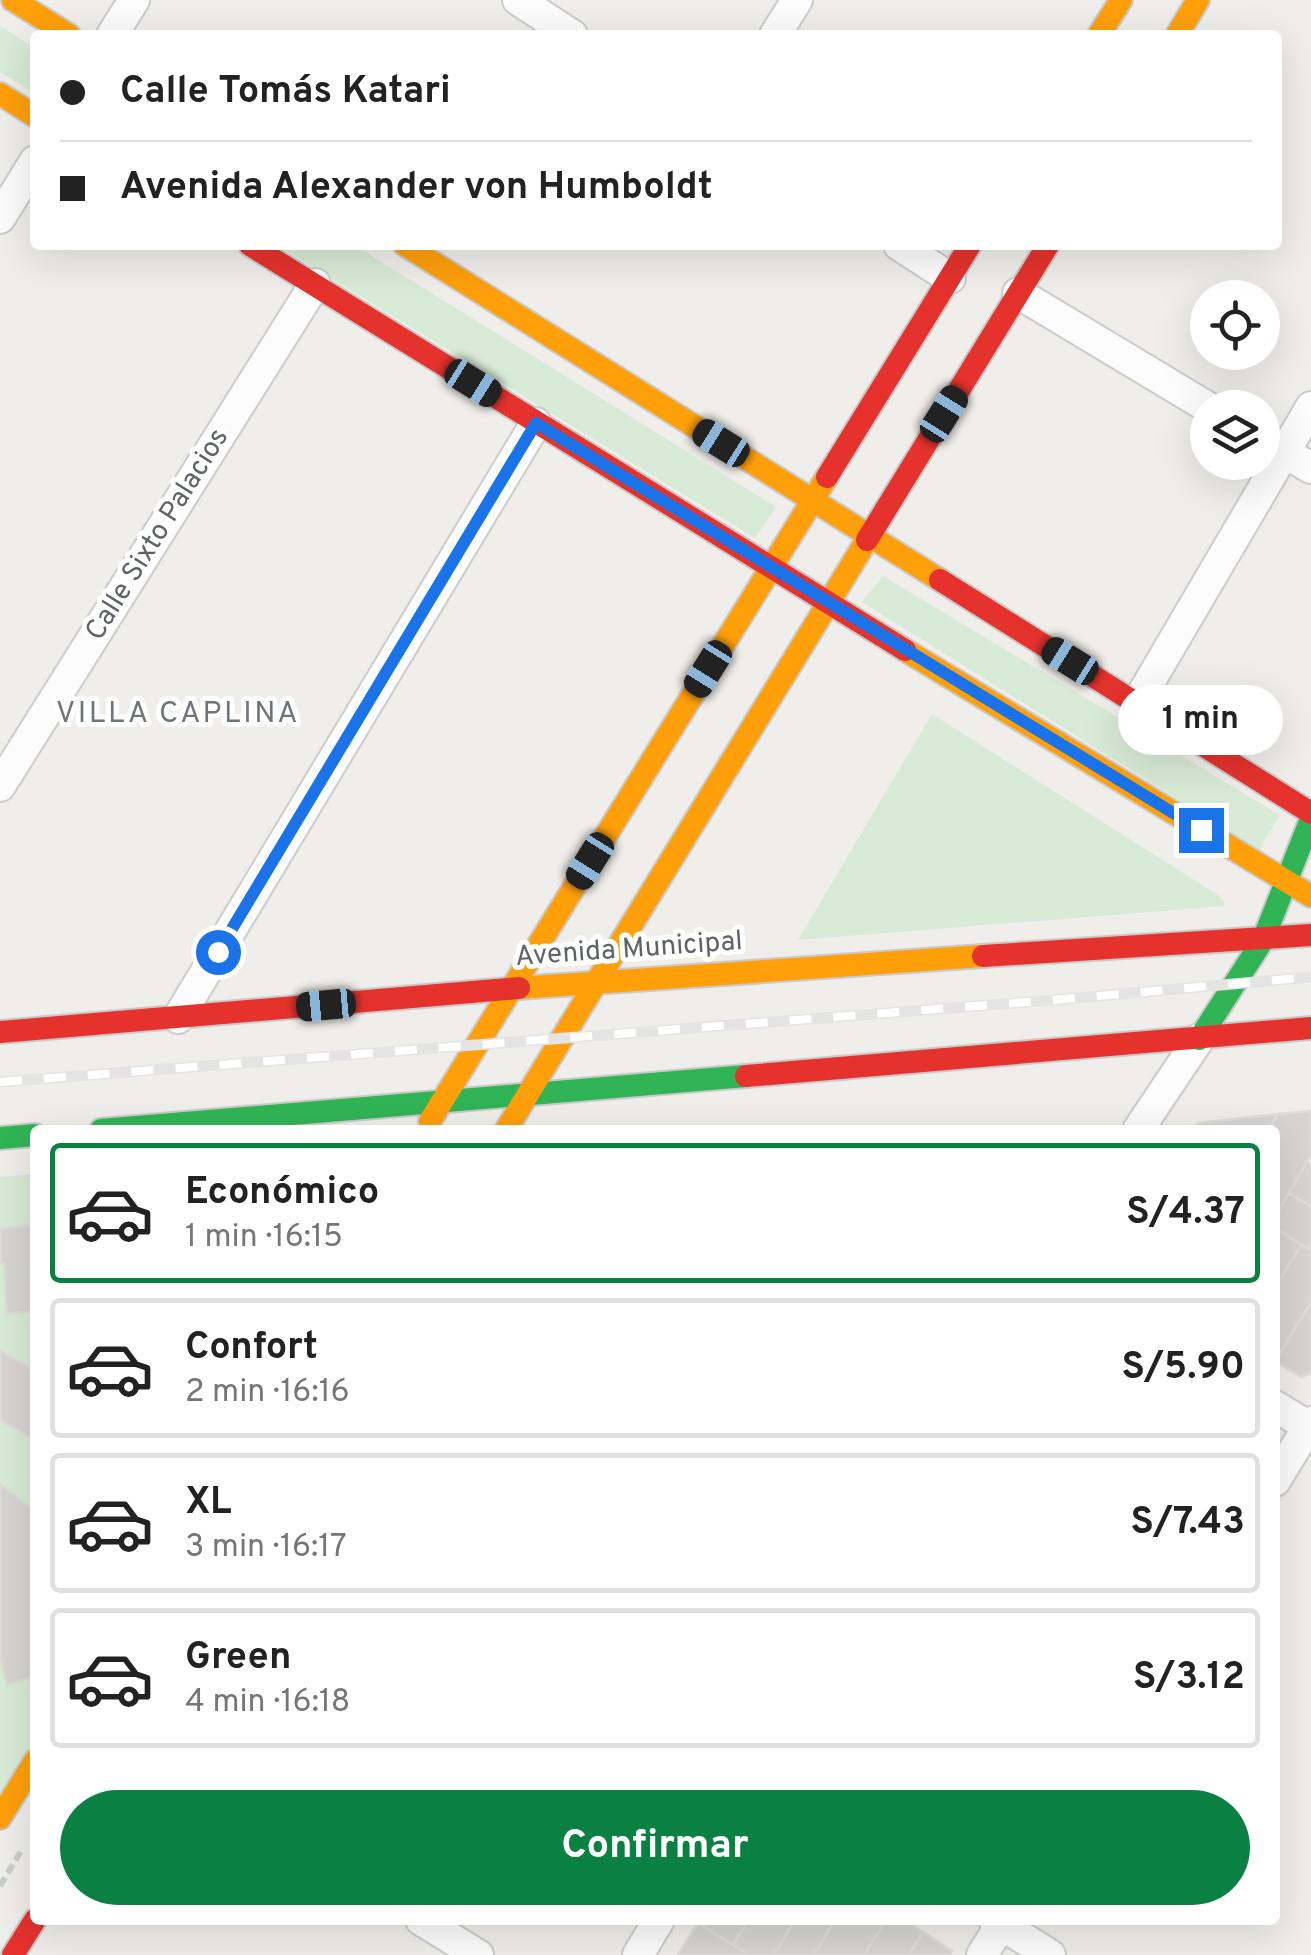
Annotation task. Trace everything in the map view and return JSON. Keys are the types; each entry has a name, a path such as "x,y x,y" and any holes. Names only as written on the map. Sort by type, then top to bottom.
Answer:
{"main road":[{"path":"13,0 61,30"},
{"path":"1102,30 1121,0"},
{"path":"1180,30 1198,0"},
{"path":"0,94 30,113"},
{"path":"258,250 828,604 1311,896"},
{"path":"413,250 1311,816 1263,940 1199,1039"},
{"path":"427,1125 967,250"},
{"path":"509,1125 1045,250"},
{"name":"Avenida Municipal","path":"0,1032 596,982 1311,934"},
{"path":"162,1125 1311,1028"},
{"path":"0,1138 30,1136"},
{"path":"0,1818 30,1769"},
{"path":"14,1955 33,1925"}],"street":[{"path":"115,30 134,0"},
{"path":"518,0 564,30"},
{"path":"778,30 797,0"},
{"path":"0,218 30,169"},
{"path":"907,250 950,278"},
{"name":"Calle Sixto Palacios","path":"0,786 315,284"},
{"path":"1018,293 1190,397"},
{"path":"1280,439 1311,407"},
{"path":"178,1018 536,423"},
{"path":"1280,450 1311,468"},
{"path":"1137,703 1255,480"},
{"path":"1141,1125 1199,1039"},
{"path":"1280,1409 1310,1426 1280,1473"},
{"path":"430,1925 478,1955"},
{"path":"638,1955 656,1925"},
{"path":"982,1955 998,1925"},
{"path":"1006,1925 1050,1955"}],"path":[{"path":"0,1886 26,1842"}],"green space":[{"path":"0,26 30,45 30,90 0,72"},
{"path":"285,250 362,250 776,507 755,538"},
{"path":"883,576 1280,815 1259,850 862,602"},
{"path":"932,714 1221,897 1225,906 798,940"},
{"path":"30,1174 30,1750 0,1799 0,1177"}],"building":[{"path":"1311,1111 1311,1155 1280,1208 1280,1125 1271,1125 1278,1114"},
{"path":"1278,1114 1271,1125 1198,1123"},
{"path":"1307,1162 1311,1164 1311,1207 1289,1193"},
{"path":"1289,1193 1311,1207 1311,1250 1280,1231 1280,1208"},
{"path":"30,1225 30,1312 6,1314 0,1229"},
{"path":"1280,1231 1301,1245 1280,1280"},
{"path":"1301,1245 1311,1250 1311,1302 1280,1353 1280,1280"},
{"path":"1311,1302 1311,1373 1301,1377 1280,1364 1280,1353"},
{"path":"0,1350 30,1368 30,1437 0,1420"},
{"path":"0,1484 30,1507 30,1678 7,1685 0,1658"},
{"path":"697,1925 701,1925 749,1955 678,1955"},
{"path":"701,1925 746,1925 733,1945"},
{"path":"746,1925 792,1925 774,1955 749,1955 733,1945"},
{"path":"792,1925 832,1925 814,1955 774,1955"},
{"path":"832,1925 883,1925 864,1955 814,1955"},
{"path":"883,1925 912,1925 923,1932 909,1955 864,1955"},
{"path":"923,1932 952,1951 950,1955 909,1955"}],"railway":[{"path":"0,1082 1311,977"}],"traffic: fast":[{"path":"1199,1039 1263,940 1311,819"},
{"path":"161,1125 746,1076"},
{"path":"0,1138 30,1135"}],"traffic: slow":[{"path":"13,0 61,30"},
{"path":"1102,30 1121,0"},
{"path":"1180,30 1198,0"},
{"path":"0,94 30,113"},
{"path":"413,250 940,580"},
{"path":"430,1121 827,477"},
{"path":"509,1125 867,540"},
{"path":"905,650 1311,896"},
{"path":"519,988 983,956"},
{"path":"0,1818 30,1769"}],"traffic: jam":[{"path":"258,250 905,650"},
{"path":"827,477 967,250"},
{"path":"867,540 1045,250"},
{"path":"940,580 1311,813"},
{"path":"983,956 1311,935"},
{"path":"0,1032 519,988"},
{"path":"746,1076 1311,1028"},
{"path":"13,1955 32,1925"}],"district":[{"name":"VILLA CAPLINA","path":"178,714"}],"route":[{"path":"218,952 536,423 1201,830"}]}
